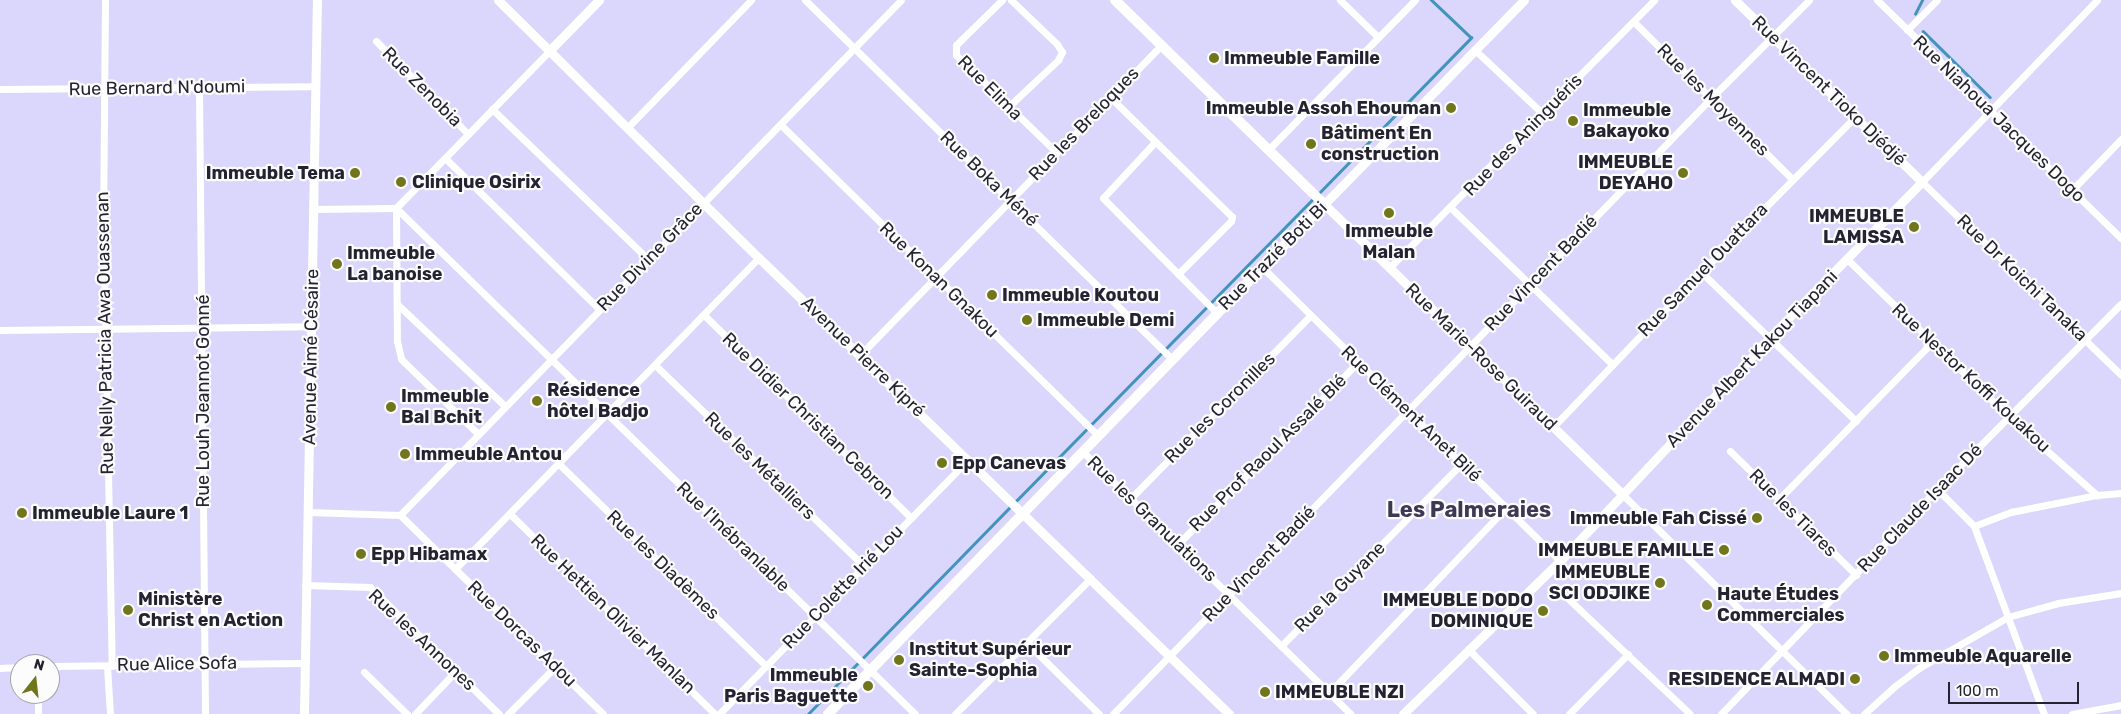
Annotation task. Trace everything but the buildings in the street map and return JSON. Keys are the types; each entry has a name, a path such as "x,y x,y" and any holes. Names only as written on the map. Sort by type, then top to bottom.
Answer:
{"main road":[{"name":"Rue Marie-Rose Guiraud","path":"1115,0 1324,204"},
{"name":"Rue Trazié Boti Bi","path":"828,714 1324,204"}],"street":[{"name":"Rue Nelly Patricia Awa Ouassenan","path":"104,0 105,88 103,165 110,714"},
{"name":"Avenue Aimé Césaire","path":"304,714 317,0"},
{"name":"Avenue Pierre Kipré","path":"498,0 759,258 1091,578 1229,714"},
{"path":"628,127 752,0"},
{"name":"Rue Boka Méné","path":"805,0 1172,359"},
{"name":"Rue Divine Grâce","path":"400,515 901,0"},
{"name":"Rue Elima","path":"1002,0 961,40 954,51 1056,152"},
{"path":"1008,106 1058,60 1062,52 1057,44 1011,0"},
{"path":"1340,0 1378,37"},
{"path":"1268,150 1415,0"},
{"name":"Rue Trazié Boti Bi","path":"1324,204 1524,0"},
{"name":"Rue des Aninguéris","path":"1389,268 1451,208 1654,0"},
{"name":"Rue Vincent Tioko Djédjé","path":"1735,0 1922,182"},
{"name":"Rue Vincent Badié","path":"1113,714 1529,284 1809,0"},
{"name":"Rue Niahoua Jacques Dogo","path":"1877,0 2121,238"},
{"path":"1907,30 1937,0"},
{"name":"Avenue Albert Kakou Tiapani","path":"1403,714 1560,561 1770,337 1992,112 2096,0"},
{"path":"313,209 396,208 550,50 594,1"},
{"name":"Rue les Moyennes","path":"1634,22 1792,179"},
{"name":"Rue Zenobia","path":"376,41 468,134"},
{"name":"Rue les Breloques","path":"860,355 1161,45"},
{"path":"1476,51 1543,114"},
{"name":"Rue Bernard N'doumi","path":"0,89 315,86"},
{"name":"Rue Louh Jeannot Gonné","path":"199,87 205,714"},
{"path":"1110,97 1232,217 1231,221 1178,274"},
{"path":"492,109 648,259"},
{"name":"Rue Samuel Ouattara","path":"1553,427 1701,272 1856,116"},
{"name":"Rue Konan Gnakou","path":"781,125 1098,435"},
{"path":"2072,190 2121,139"},
{"path":"1155,142 1103,198 1217,313"},
{"path":"445,158 599,309"},
{"name":"Rue Dr Koichi Tanaka","path":"1922,182 2121,375"},
{"name":"Rue Marie-Rose Guiraud","path":"1324,204 1847,714"},
{"path":"396,208 397,341 401,359 478,434"},
{"name":"Rue l'Inébranlable","path":"396,208 915,714"},
{"path":"1451,208 1612,364"},
{"path":"455,569 759,258"},
{"name":"Rue Nestor Koffi Kouakou","path":"1847,259 2009,417 2097,495"},
{"name":"Rue Clément Anet Bilé","path":"1262,266 1310,316 1560,561"},
{"path":"1701,272 1856,421"},
{"path":"397,304 505,406"},
{"name":"Rue Claude Isaac Dé","path":"1721,714 1937,489 2121,304"},
{"name":"Rue Didier Christian Cebron","path":"704,315 911,518"},
{"name":"Rue les Coronilles","path":"1130,499 1310,316"},
{"path":"0,330 311,326"},
{"path":"1780,498 1931,343"},
{"name":"Rue Prof Raoul Assalé Blé","path":"1178,544 1358,362"},
{"name":"Rue les Métalliers","path":"655,365 864,566"},
{"name":"Rue les Granulations","path":"1082,451 1230,594 1350,714"},
{"name":"Rue les Tiares","path":"1730,451 1780,498 1856,575"},
{"name":"Rue Colette Irié Lou","path":"717,714 815,617 968,460"},
{"name":"Rue la Guyane","path":"1281,646 1462,463"},
{"name":"Rue les Diadèmes","path":"559,464 766,666"},
{"path":"1937,489 1974,526 2044,714"},
{"path":"1974,526 2011,512 2097,495 2121,493"},
{"path":"1329,693 1507,507"},
{"path":"307,512 400,515"},
{"name":"Rue Hettien Olivier Manlan","path":"510,514 717,714"},
{"name":"Rue Dorcas Adou","path":"400,515 603,714"},
{"path":"955,714 1091,578"},
{"name":"Rue les Annones","path":"305,585 370,587 499,714"},
{"path":"1559,590 1690,714"},
{"path":"1864,714 1895,686 1919,668 2008,617 2058,603 2121,594"},
{"path":"1027,643 1099,714"},
{"path":"1468,649 1533,714"},
{"path":"1569,714 1628,654"},
{"name":"Rue Alice Sofa","path":"60,666 304,663"},
{"path":"508,714 554,667"},
{"path":"415,714 456,671"},
{"path":"364,672 406,714"},
{"path":"2072,714 2121,705"}],"waterway":[{"path":"1318,194 1471,38 1431,0"},
{"path":"1915,14 1922,0"},
{"path":"1923,31 1990,97"},
{"path":"1015,502 1314,198"},
{"path":"808,714 1011,506"}],"place":[{"name":"Immeuble Famille","path":"1214,58"},
{"name":"Immeuble Assoh Ehouman","path":"1451,108"},
{"name":"Immeuble Bakayoko","path":"1573,121"},
{"name":"Bâtiment En construction","path":"1311,144"},
{"name":"Immeuble Tema","path":"355,173"},
{"name":"IMMEUBLE DEYAHO","path":"1683,173"},
{"name":"Clinique Osirix","path":"401,182"},
{"name":"Immeuble Malan","path":"1389,213"},
{"name":"IMMEUBLE LAMISSA","path":"1914,227"},
{"name":"Immeuble La banoise","path":"337,264"},
{"name":"Immeuble Koutou","path":"992,295"},
{"name":"Immeuble Demi","path":"1027,320"},
{"name":"Résidence hôtel Badjo","path":"537,401"},
{"name":"Immeuble Bal Bchit","path":"391,407"},
{"name":"Immeuble Antou","path":"405,454"},
{"name":"Epp Canevas","path":"942,463"},
{"name":"Immeuble Laure 1","path":"22,513"},
{"name":"Immeuble Fah Cissé","path":"1757,518"},
{"name":"IMMEUBLE FAMILLE","path":"1724,550"},
{"name":"Epp Hibamax","path":"361,554"},
{"name":"IMMEUBLE SCI ODJIKE","path":"1660,583"},
{"name":"Haute Études Commerciales","path":"1707,605"},
{"name":"Ministère Christ en Action","path":"128,610"},
{"name":"IMMEUBLE DODO DOMINIQUE","path":"1543,611"},
{"name":"Immeuble Aquarelle","path":"1884,656"},
{"name":"Institut Supérieur Sainte-Sophia","path":"899,660"},
{"name":"RESIDENCE ALMADI","path":"1855,679"},
{"name":"Immeuble Paris Baguette","path":"868,686"},
{"name":"IMMEUBLE NZI","path":"1265,692"}],"district":[{"name":"Les Palmeraies","path":"1469,510"}]}
